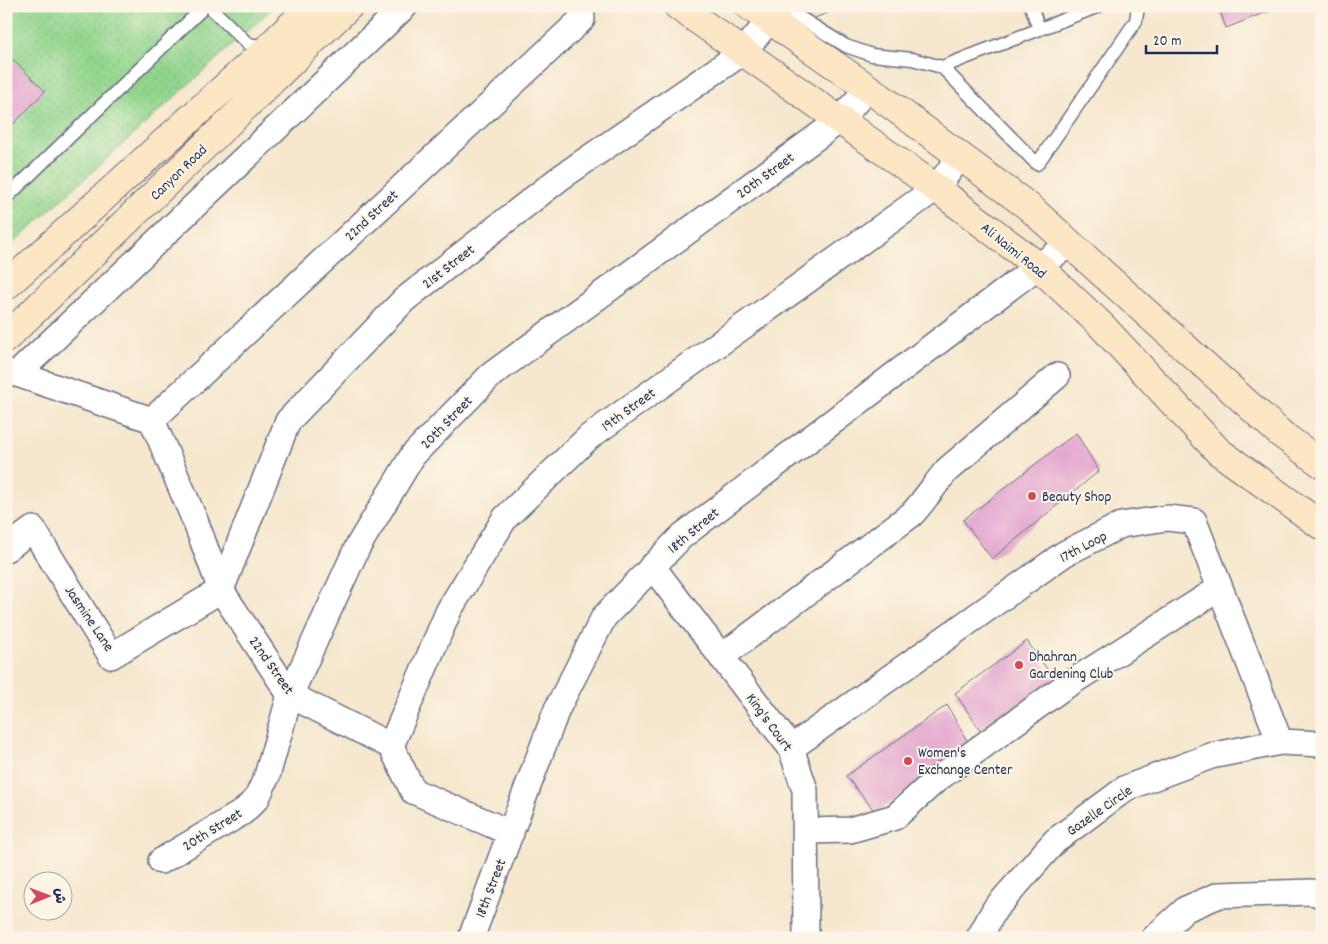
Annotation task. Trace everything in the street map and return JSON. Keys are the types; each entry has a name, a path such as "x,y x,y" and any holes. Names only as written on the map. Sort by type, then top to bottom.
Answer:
{"main road":[{"name":"Canyon Road","path":"6,286 269,47 319,14 349,6"},
{"name":"Ali Naimi Road","path":"678,6 936,188 1038,266 1101,326 1218,451 1322,526"},
{"path":"770,11 868,88 1028,207 1281,434 1322,464"},
{"name":"Canyon Road","path":"6,338 319,14"}],"street":[{"path":"152,420 12,373 405,6"},
{"name":"22nd Street","path":"391,746 290,696 221,590 196,523 152,420 582,19 581,6"},
{"name":"21st Street","path":"221,590 288,421 404,300 560,178 743,52 770,11"},
{"name":"20th Street","path":"161,860 243,812 257,798 267,776 290,696 357,548 413,456 491,375 840,120 868,88"},
{"name":"19th Street","path":"391,746 449,610 505,518 589,437 936,188 961,156"},
{"name":"18th Street","path":"471,938 557,709 604,617 682,536 1038,266 1070,244"},
{"path":"721,657 912,514 925,501 933,487 947,470 1057,376"},
{"name":"17th Loop","path":"792,748 1064,554 1121,525 1167,518 1194,521 1280,742"},
{"name":"Jasmine Lane","path":"6,548 33,529 111,656 221,590"},
{"name":"King's Court","path":"652,566 792,748 805,790 806,938"},
{"path":"806,832 850,830 895,818 936,780 1061,689 1220,588"},
{"name":"Gazelle Circle","path":"979,938 995,909 1055,841 1126,788 1211,756 1280,742 1322,744"},
{"path":"391,746 413,791 510,833"},
{"path":"1154,938 1186,909 1219,895 1312,892 1322,895"}],"lane":[{"path":"6,198 205,6"},
{"path":"210,6 248,44 269,47"},
{"path":"1031,6 1039,29"},
{"path":"942,67 1099,6"},
{"path":"770,11 794,14 846,46 872,55 912,59 942,67 1037,164 1136,21 1138,6"}],"green space":[{"path":"6,6 275,6 6,250"}],"building":[{"path":"802,6 845,6 807,21"},
{"path":"1218,6 1282,6 1226,28"},
{"path":"6,53 45,91 6,132"},
{"name":"Beauty Shop","path":"1076,433 1099,471 992,559 963,520"},
{"name":"Dhahran Gardening Club","path":"1027,641 1061,689 982,733 955,693"},
{"name":"Women's Exchange Center","path":"947,705 970,746 876,813 846,776"}],"place":[{"name":"Beauty Shop","path":"1032,496"},
{"name":"Dhahran Gardening Club","path":"1019,665"},
{"name":"Women's Exchange Center","path":"908,761"}]}
